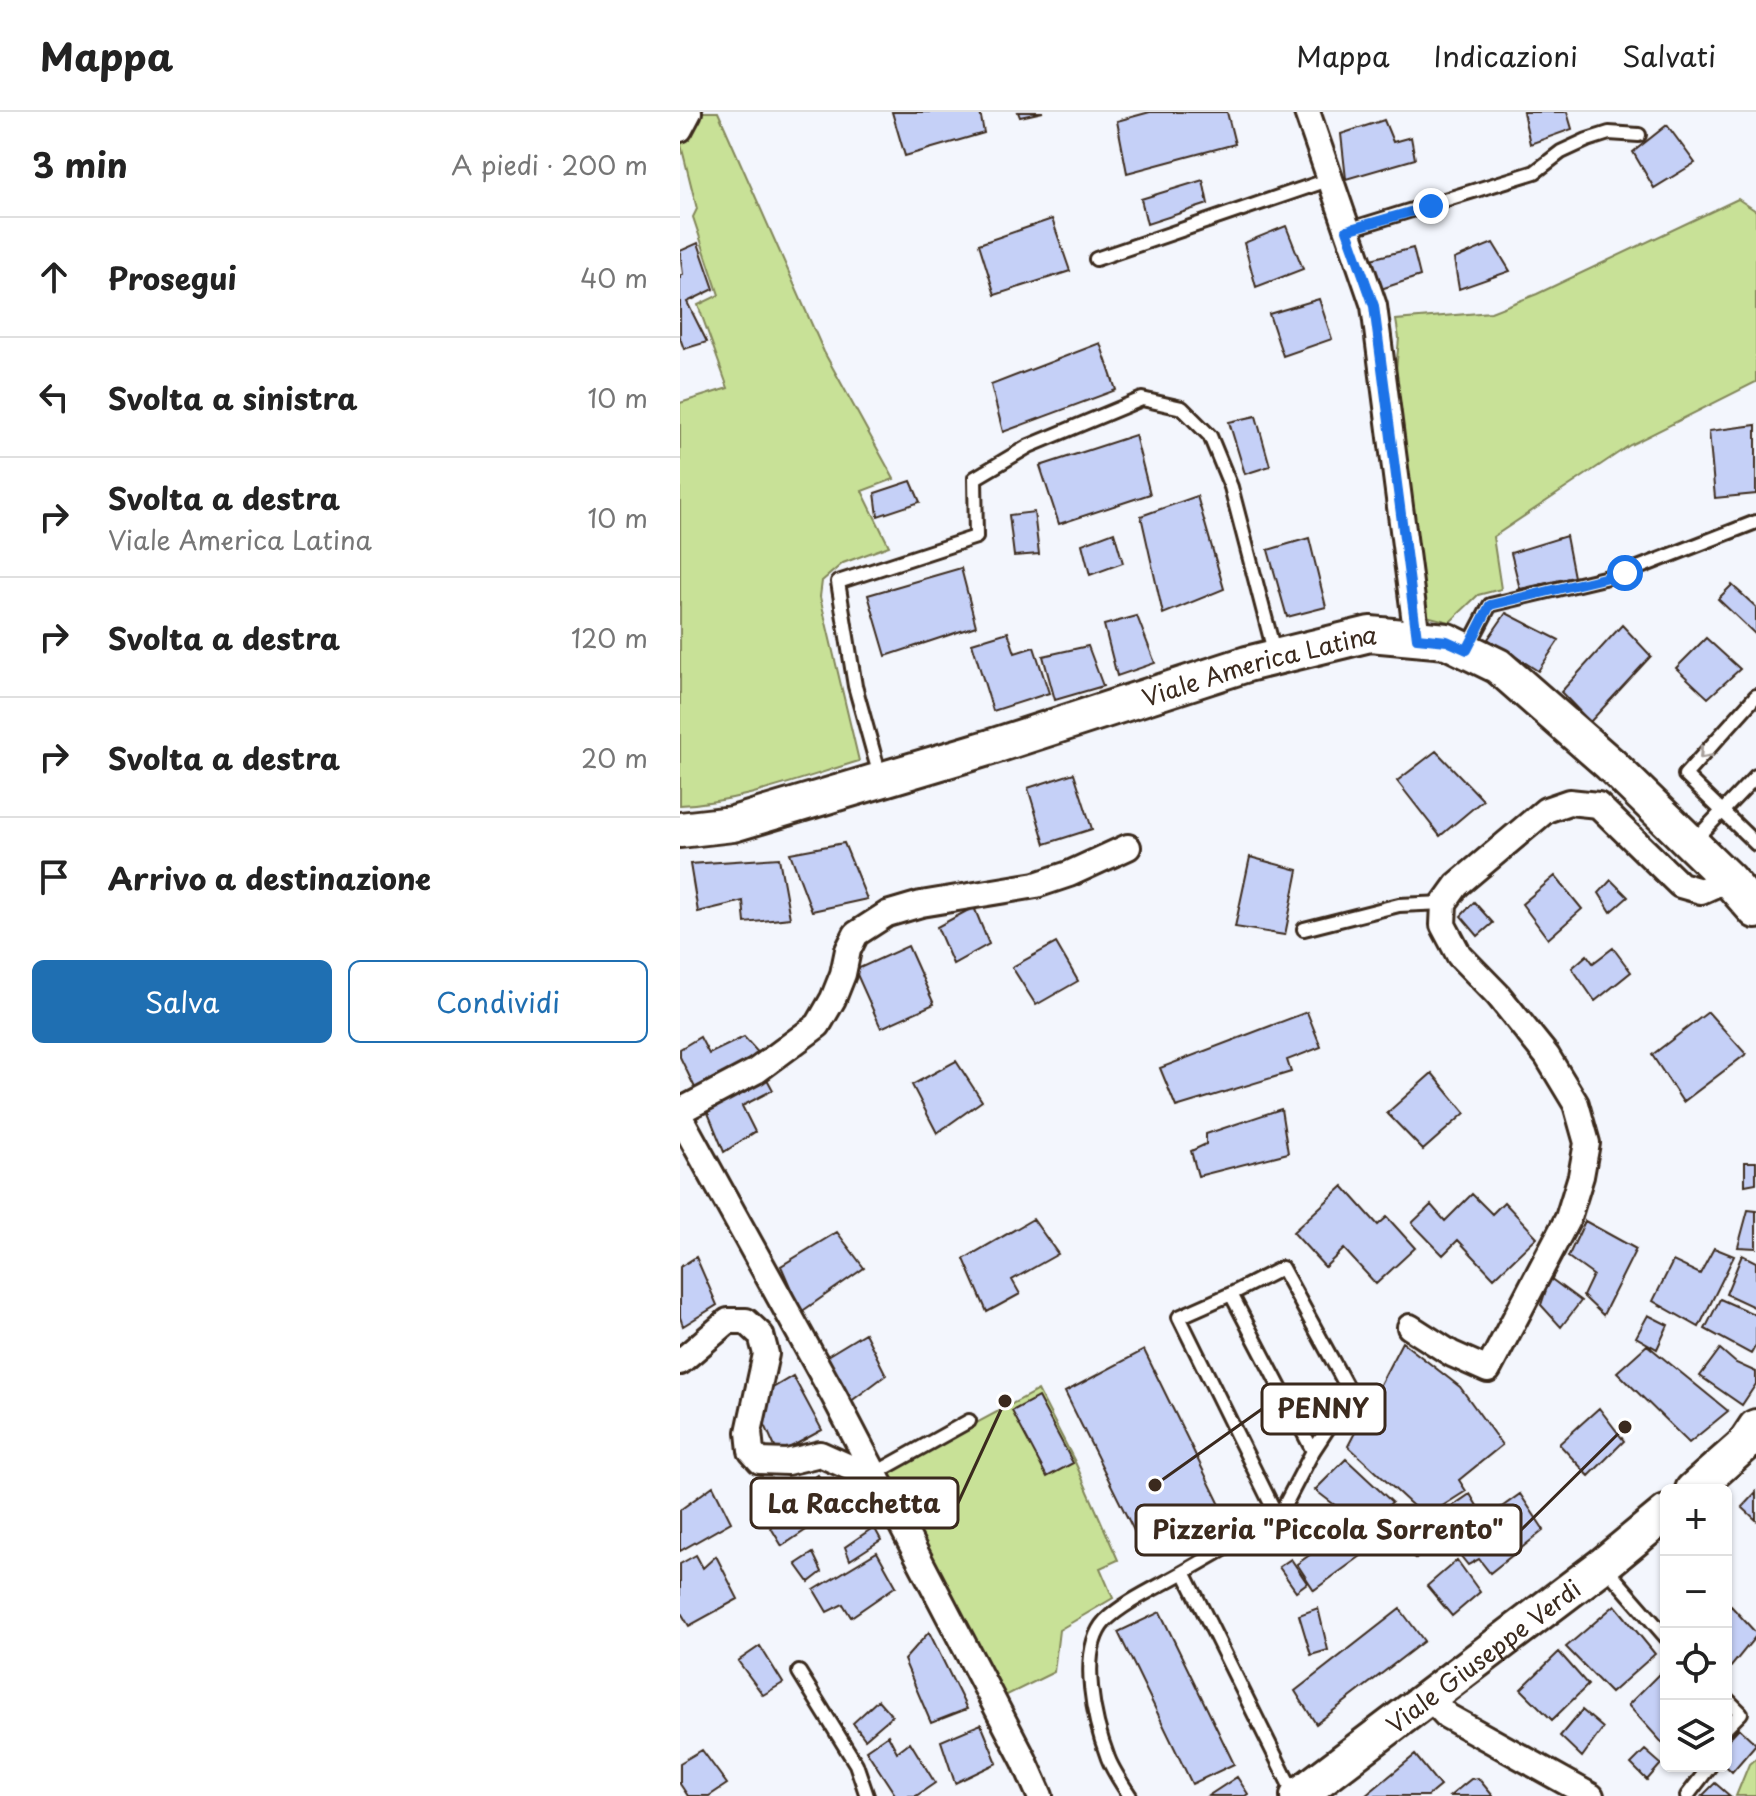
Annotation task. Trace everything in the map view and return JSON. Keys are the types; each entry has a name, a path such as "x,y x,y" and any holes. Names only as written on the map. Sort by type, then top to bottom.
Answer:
{"main road":[{"name":"Viale America Latina","path":"680,830 733,824 1275,657 1370,634 1447,641 1498,666 1610,764 1728,879 1756,911"},
{"path":"1728,879 1756,898"},
{"path":"1700,1484 1744,1445 1756,1427"},
{"name":"Viale Giuseppe Verdi","path":"1296,1796 1603,1565 1660,1518"}],"street":[{"path":"680,129 689,112"},
{"path":"1307,112 1374,306 1417,638"},
{"path":"1410,1327 1452,1354 1488,1370 1568,1218 1587,1143 1576,1104 1547,1056 1498,995 1459,955 1443,925 1444,903 1457,885 1546,810 1569,802 1598,805 1680,885 1701,891 1728,879"},
{"path":"1040,1796 876,1477 680,1114 756,1071 818,1025 833,999 856,934 887,914 921,904 1036,885 1069,874 1128,847"},
{"path":"680,1362 728,1321 746,1321 761,1335 766,1354 749,1432 751,1451 760,1461 787,1462 820,1454 876,1477"},
{"path":"1429,1697 1447,1716 1591,1796"}],"lane":[{"path":"1347,230 1535,172 1561,152 1587,140 1609,133 1639,135"},
{"path":"1096,259 1331,179"},
{"path":"881,779 855,686 838,582 976,537 975,478 1029,446 1142,399 1182,408 1210,436 1231,487 1275,657"},
{"path":"1467,650 1490,605 1625,573 1756,522"},
{"path":"1756,696 1685,775 1756,844"},
{"path":"1691,844 1756,777"},
{"path":"1304,929 1399,905 1444,903"},
{"path":"1130,1796 1109,1760 1092,1694 1090,1666 1095,1637 1113,1614 1278,1518 1313,1451 1330,1425 1354,1400 1282,1268 1179,1317 1278,1518"},
{"path":"1231,1294 1313,1451"},
{"path":"876,1477 969,1421"},
{"path":"1603,1565 1660,1630"},
{"path":"1184,1572 1296,1796"},
{"path":"799,1672 856,1764 867,1796"},
{"path":"1732,1704 1741,1713 1732,1722"},
{"path":"1687,1796 1705,1772"}],"green space":[{"path":"699,112 718,112 824,352 894,479 862,491 889,546 843,563 822,581 820,597 859,761 748,794 680,805 680,403 728,388 698,305 719,295 693,217 697,209 681,145"},
{"path":"1738,199 1756,211 1756,382 1630,445 1493,537 1501,589 1478,595 1450,622 1426,616 1396,371 1399,338 1396,320 1491,312 1537,294"},
{"path":"1038,1390 1075,1462 1118,1560 1100,1568 1113,1598 1059,1630 1054,1672 1005,1696 885,1472"},
{"path":"1756,1758 1756,1796 1736,1796 1749,1764"}],"building":[{"path":"892,112 980,112 984,133 905,156"},
{"path":"1018,112 1043,112 1020,117"},
{"path":"1150,112 1227,112 1235,144 1127,173 1117,121"},
{"path":"1523,112 1567,112 1572,129 1530,144"},
{"path":"1384,120 1393,142 1411,137 1415,159 1346,179 1341,134"},
{"path":"1667,125 1695,163 1654,188 1633,152"},
{"path":"1203,180 1208,204 1147,224 1141,199"},
{"path":"1052,219 1070,271 995,295 979,244"},
{"path":"1286,226 1303,269 1256,287 1244,243"},
{"path":"698,243 714,289 687,302 707,342 684,349 680,338 680,276 683,274 680,251"},
{"path":"1493,243 1510,271 1459,289 1454,259"},
{"path":"1413,248 1420,276 1378,290 1371,259"},
{"path":"1319,299 1332,339 1283,356 1269,314"},
{"path":"1100,343 1116,390 1003,432 991,385"},
{"path":"1256,416 1270,466 1245,474 1229,422"},
{"path":"1756,425 1756,494 1715,498 1709,431"},
{"path":"1135,435 1150,494 1059,524 1040,466"},
{"path":"911,481 920,502 878,516 875,493"},
{"path":"1197,496 1224,589 1163,614 1141,516"},
{"path":"1034,512 1039,554 1014,556 1009,515"},
{"path":"1114,532 1123,563 1090,575 1082,544"},
{"path":"1566,536 1574,577 1520,589 1511,553"},
{"path":"1309,538 1326,607 1287,617 1268,550"},
{"path":"961,568 976,626 886,656 868,595"},
{"path":"1732,585 1756,607 1756,635 1718,599"},
{"path":"1506,613 1559,640 1538,671 1488,639"},
{"path":"1137,616 1155,663 1117,676 1104,625"},
{"path":"1622,625 1651,656 1590,722 1561,692"},
{"path":"1008,632 1015,653 1034,647 1049,693 993,711 972,643"},
{"path":"1706,638 1740,669 1708,698 1676,668"},
{"path":"1088,646 1103,686 1055,700 1043,656"},
{"path":"1436,751 1483,800 1440,836 1397,781"},
{"path":"1074,773 1092,829 1045,844 1028,788"},
{"path":"844,843 867,899 812,911 790,853"},
{"path":"1250,857 1298,870 1285,935 1235,927"},
{"path":"779,858 790,918 745,923 743,901 698,912 690,864"},
{"path":"1555,876 1582,909 1548,939 1522,904"},
{"path":"1611,880 1628,897 1611,912 1599,893"},
{"path":"1474,902 1493,923 1478,936 1461,916"},
{"path":"974,907 989,944 953,964 937,927"},
{"path":"1056,943 1078,981 1036,1005 1012,967"},
{"path":"908,946 934,1004 881,1028 855,970"},
{"path":"1613,948 1631,972 1595,1001 1572,968 1587,955 1593,963"},
{"path":"1307,1012 1321,1047 1287,1060 1291,1072 1176,1107 1160,1068"},
{"path":"1708,1012 1746,1054 1683,1102 1652,1055"},
{"path":"700,1037 709,1054 744,1037 763,1058 698,1094 680,1057 680,1049"},
{"path":"956,1061 982,1101 937,1133 912,1085"},
{"path":"1432,1073 1465,1113 1423,1150 1387,1113"},
{"path":"767,1079 773,1090 742,1106 755,1132 724,1152 706,1108"},
{"path":"1281,1109 1288,1153 1198,1176 1191,1151 1206,1144 1206,1134"},
{"path":"1745,1162 1756,1162 1756,1183 1745,1185"},
{"path":"1343,1186 1378,1225 1387,1217 1415,1248 1376,1284 1344,1249 1325,1267 1293,1232"},
{"path":"1472,1194 1492,1214 1504,1202 1537,1237 1494,1278 1458,1240 1443,1255 1412,1223 1431,1205 1445,1221"},
{"path":"1748,1210 1756,1211 1756,1248 1738,1247"},
{"path":"1033,1219 1058,1254 1012,1280 1020,1294 987,1312 964,1259"},
{"path":"1585,1221 1636,1249 1603,1315 1583,1296 1593,1275 1568,1257"},
{"path":"837,1232 864,1268 801,1312 781,1266"},
{"path":"1714,1248 1734,1256 1699,1327 1653,1301 1673,1261 1700,1274"},
{"path":"1742,1255 1756,1262 1756,1308 1726,1294"},
{"path":"696,1257 717,1305 683,1326 680,1317 680,1267"},
{"path":"1550,1278 1581,1301 1561,1327 1541,1305"},
{"path":"1720,1299 1756,1315 1756,1345 1751,1354 1705,1329"},
{"path":"1648,1315 1668,1325 1657,1349 1636,1337"},
{"path":"865,1333 886,1375 846,1405 822,1359"},
{"path":"1402,1342 1460,1387 1502,1445 1459,1480 1466,1491 1425,1517 1348,1446"},
{"path":"1647,1345 1728,1411 1689,1443 1617,1372"},
{"path":"1720,1349 1736,1363 1756,1372 1756,1384 1742,1405 1700,1376"},
{"path":"1144,1350 1225,1515 1146,1555 1065,1392"},
{"path":"793,1376 822,1430 778,1454 761,1416 766,1392"},
{"path":"1038,1397 1073,1463 1047,1477 1012,1411"},
{"path":"1599,1408 1624,1441 1589,1476 1559,1444"},
{"path":"1346,1459 1392,1502 1366,1529 1315,1490"},
{"path":"818,1475 839,1508 782,1546 762,1513"},
{"path":"713,1486 731,1522 680,1551 680,1510"},
{"path":"1756,1492 1756,1520 1742,1507"},
{"path":"1470,1494 1485,1519 1520,1494 1544,1530 1490,1573 1479,1559 1468,1565 1432,1520"},
{"path":"1414,1512 1437,1534 1416,1559 1393,1540"},
{"path":"874,1527 881,1540 850,1560 845,1547"},
{"path":"1344,1527 1368,1551 1314,1590 1297,1564 1322,1546 1319,1542"},
{"path":"877,1552 896,1586 851,1617 843,1604 827,1612 814,1590"},
{"path":"813,1553 822,1572 809,1582 796,1564"},
{"path":"696,1555 703,1568 716,1556 738,1599 689,1626 680,1611 680,1564"},
{"path":"1291,1559 1307,1583 1296,1591 1279,1567"},
{"path":"1457,1560 1480,1592 1452,1616 1427,1586"},
{"path":"1615,1605 1655,1654 1611,1693 1566,1647"},
{"path":"1732,1607 1756,1636 1732,1666"},
{"path":"1318,1608 1328,1650 1311,1655 1299,1615"},
{"path":"1400,1609 1424,1641 1316,1724 1295,1691"},
{"path":"1160,1612 1234,1764 1192,1784 1118,1632"},
{"path":"929,1632 967,1709 931,1723 904,1660"},
{"path":"760,1646 783,1683 763,1695 738,1661"},
{"path":"1559,1652 1588,1685 1552,1720 1521,1689"},
{"path":"1660,1673 1660,1740 1628,1705"},
{"path":"878,1700 892,1716 865,1739 853,1723"},
{"path":"1582,1710 1603,1728 1582,1757 1560,1736"},
{"path":"981,1724 997,1763 955,1783 941,1741"},
{"path":"1739,1728 1756,1744 1732,1772 1732,1736"},
{"path":"888,1735 897,1752 910,1742 935,1783 916,1796 896,1796 866,1750"},
{"path":"702,1750 727,1784 709,1796 688,1796 680,1784 680,1763"},
{"path":"1645,1750 1660,1765 1647,1780 1631,1764"},
{"path":"1415,1755 1440,1786 1428,1796 1365,1796"},
{"path":"1237,1777 1248,1794 1245,1796 1208,1796"},
{"path":"1478,1778 1493,1796 1450,1796 1471,1779"},
{"path":"1715,1783 1730,1796 1702,1796"}],"place":[{"name":"La Racchetta","path":"1005,1401"},
{"name":"Pizzeria \"Piccola Sorrento\"","path":"1625,1427"},
{"name":"PENNY","path":"1155,1485"}],"route":[{"path":"1431,206 1347,230 1374,306 1417,638 1447,641 1467,650 1490,605 1625,573"}]}
